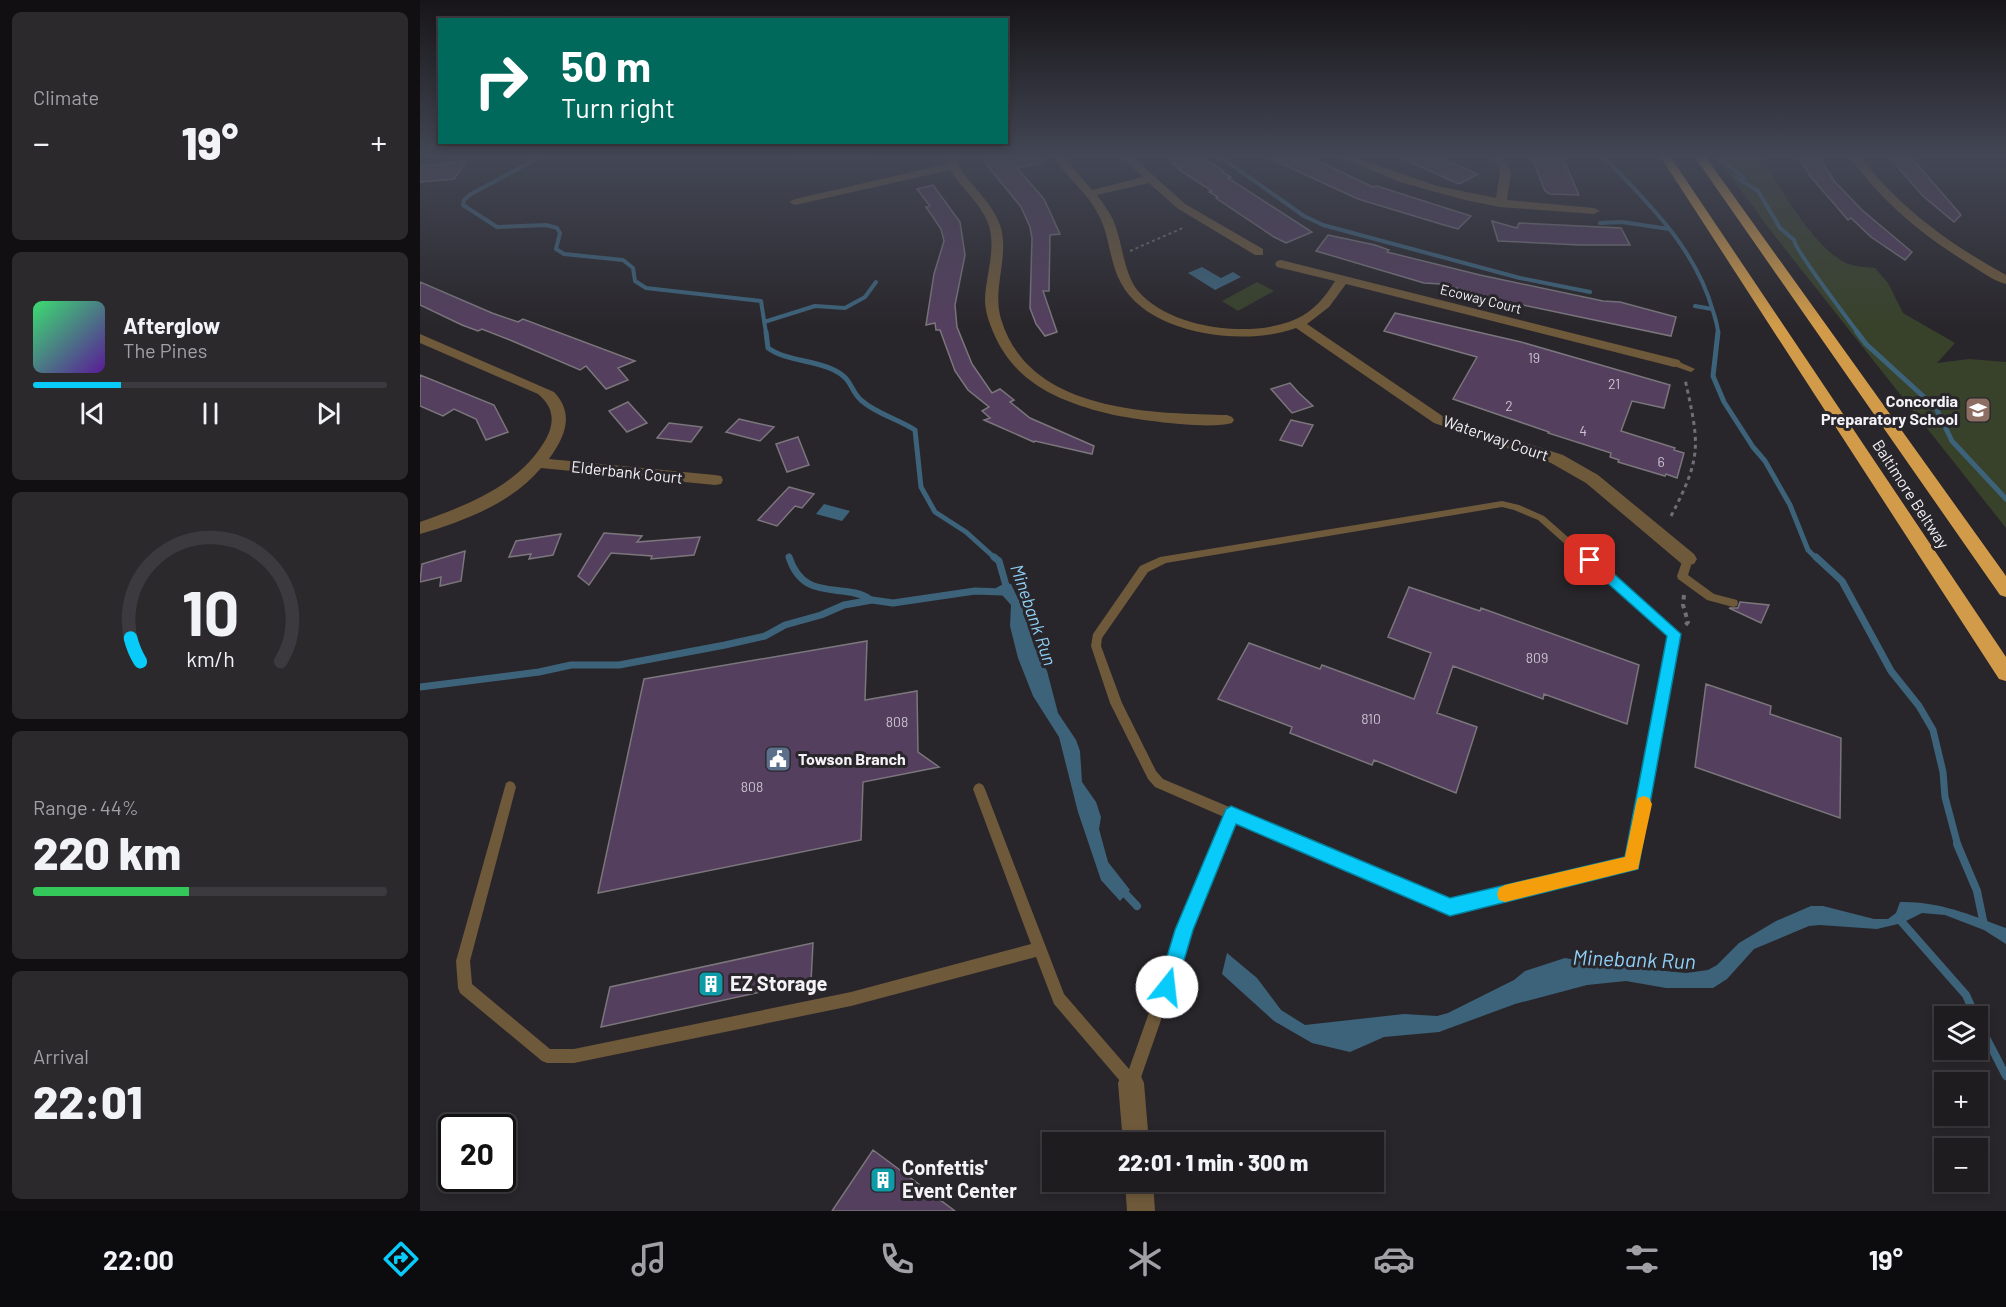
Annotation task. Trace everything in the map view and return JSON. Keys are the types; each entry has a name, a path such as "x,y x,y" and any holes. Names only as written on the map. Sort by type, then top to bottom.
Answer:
{"highway":[{"name":"Baltimore Beltway","path":"1702,213 2006,673"},
{"name":"Baltimore Beltway","path":"1739,213 2006,590"},
{"path":"1986,643 2006,683"}],"street":[{"path":"988,213 994,223 998,242 992,292 994,320 1006,347 1028,372 1059,393 1098,408 1143,417 1227,420"},
{"path":"1104,213 1124,280 1134,294 1156,314 1192,327 1216,331 1260,331 1298,324 1318,312 1342,281"},
{"path":"1191,213 1259,252"},
{"path":"1906,213 1962,254 2006,280"},
{"name":"Ecoway Court","path":"1281,264 1683,366"},
{"name":"Waterway Court","path":"1298,324 1439,420 1539,452 1576,468 1688,559"},
{"path":"420,338 530,384 551,397 560,412 560,422 551,444 539,463 512,485 488,500 459,514 420,528"},
{"name":"Elderbank Court","path":"539,463 715,480"},
{"path":"1131,1083 1135,1132"},
{"path":"1140,1192 1141,1211"}],"lane":[{"path":"1502,504 1516,507 1541,518 1674,634 1632,863 1450,907 1159,783 1152,775 1116,703 1096,646 1097,638 1144,569 1151,564 1502,504"},
{"path":"1688,559 1682,576 1711,597 1733,603"},
{"path":"510,787 463,962 465,988 547,1056 573,1056 851,999 1040,949"},
{"path":"979,789 1059,999 1131,1083 1167,987 1188,920 1231,814"}],"path":[{"path":"1127,251 1185,227"},
{"path":"1671,516 1690,475 1696,453 1695,422 1683,366"},
{"path":"1674,634 1688,622 1683,605 1682,576"}],"green space":[{"path":"1757,213 1796,213 1827,249 1840,259 1852,265 1875,268 1888,283 1903,313 1955,343 1937,363 1969,359 2006,362 2006,528"},
{"path":"1257,282 1274,291 1238,311 1222,301"}],"water":[{"path":"1202,267 1221,278 1233,272 1241,277 1215,290 1188,273"},
{"path":"824,504 850,511 842,521 816,514"},
{"name":"Minebank Run","path":"1005,583 1011,584 1022,607 1034,646 1047,671 1058,713 1076,740 1080,751 1082,782 1096,802 1101,817 1099,829 1108,862 1130,890 1120,901 1101,880 1078,812 1059,737 1033,696 1018,658 1010,626 1011,605 996,588"},
{"name":"Minebank Run","path":"1900,902 1940,906 2006,928 2006,944 1984,930 1945,915 1922,913 1902,923 1877,929 1809,926 1754,949 1727,979 1713,988 1666,988 1626,981 1587,985 1515,1004 1439,1032 1384,1037 1350,1052 1312,1043 1274,1021 1222,974 1227,953 1257,978 1281,1010 1305,1025 1404,1014 1437,1016 1448,1013 1514,980 1525,971 1565,958 1603,965 1686,973 1708,970 1717,965 1739,943 1776,921 1811,906 1823,906 1874,919 1888,919 1896,913"}],"building":[{"path":"930,213 953,213 960,222 965,255 955,305 957,327 972,364 992,393 1000,389 1014,400 1010,402 1030,418 1094,446 1092,454 1034,442 984,420 990,418 982,411 989,407 968,390 955,371 940,330 936,330 935,323 926,325 934,274 944,241 941,229"},
{"path":"1023,213 1050,213 1060,234 1050,235 1049,291 1043,291 1057,332 1045,336 1036,324 1030,308 1032,238"},
{"path":"1238,213 1282,213 1312,232 1286,243"},
{"path":"1403,213 1460,213 1471,216 1458,229"},
{"path":"1842,213 1865,213 1912,252 1905,260 1871,237 1851,218 1848,220"},
{"path":"1943,213 1959,213 1961,215 1954,222"},
{"path":"1492,221 1517,228 1519,223 1621,228 1630,245 1498,241"},
{"path":"1328,235 1375,245 1389,250 1387,252 1480,275 1603,301 1620,302 1676,317 1671,336 1508,302 1441,284 1424,283 1316,251"},
{"path":"420,282 492,313 518,322 523,319 635,361 618,368 628,380 606,389 586,366 580,370 482,329 478,331 462,325 420,305"},
{"path":"1395,313 1521,342 1670,385 1664,408 1632,401 1621,431 1684,453 1677,478 1618,462 1619,460 1610,457 1611,453 1453,399 1477,357 1384,331"},
{"path":"420,375 494,405 508,432 486,440 476,419 454,409 443,416 420,406"},
{"path":"1290,383 1313,406 1292,413 1271,389"},
{"path":"628,402 647,423 627,432 609,411"},
{"path":"739,419 774,427 760,441 726,432"},
{"path":"1291,420 1313,425 1302,446 1280,440"},
{"path":"669,423 702,427 691,442 657,438"},
{"path":"798,437 809,465 787,472 776,444"},
{"path":"789,487 814,494 802,508 795,506 777,526 758,520"},
{"path":"604,533 642,536 637,542 700,537 694,555 651,559 652,556 611,553 589,585 578,576"},
{"path":"561,534 553,555 529,559 531,554 509,557 516,541"},
{"path":"465,551 461,581 440,586 441,577 420,582 422,564"},
{"path":"1409,587 1480,611 1481,608 1639,665 1627,724 1544,694 1543,699 1453,666 1437,713 1477,727 1456,793 1374,760 1372,765 1290,733 1292,727 1218,699 1249,643 1320,669 1322,665 1414,699 1431,653 1388,637"},
{"path":"1740,602 1769,605 1761,623 1729,608 1738,608"},
{"name":"Towson Branch","path":"867,641 865,700 917,691 918,752 939,767 863,782 861,840 598,893 644,679"},
{"path":"1706,684 1771,706 1770,714 1841,738 1840,818 1695,767"},
{"name":"EZ Storage","path":"813,943 811,981 601,1027 610,987"},
{"name":"Confettis' Event Center","path":"873,1150 955,1211 832,1211"}],"waterway":[{"name":"Minebank Run","path":"475,213 497,227 546,225 557,228 560,233 556,249 564,254 623,260 633,268 635,281 646,288 761,301 764,322"},
{"path":"1299,213 1323,225 1520,278 1590,292"},
{"path":"1656,213 1682,246 1694,266 1712,309"},
{"path":"1771,213 1780,228 1794,240 1812,270 1858,333"},
{"path":"1600,223 1622,222 1669,229"},
{"path":"764,322 815,306 845,308 865,297 876,282"},
{"path":"1695,306 1712,309"},
{"path":"1712,309 1718,332"},
{"name":"Minebank Run","path":"764,322 766,333"},
{"name":"Minebank Run","path":"766,332 768,348 783,356 834,370 848,381 858,397 868,406 915,430 921,487 935,512 966,532 996,559"},
{"path":"1718,332 1713,376 1724,402 1753,447 1765,461 1790,505 1808,550 1817,559"},
{"path":"1857,332 1866,344 1936,408 1952,441 2006,499"},
{"path":"789,557 796,572 804,581 814,586 849,592 871,600"},
{"name":"Minebank Run","path":"994,557 999,561 1007,589"},
{"path":"1816,557 1842,581 1891,671 1919,706 1933,730 1943,772 1945,797 1958,846"},
{"path":"420,687 539,672 571,665 619,665 725,645 765,636 785,625 821,615 844,605 872,600 893,603 975,591 1003,592"},
{"path":"1957,844 1977,891 1984,925"},
{"name":"Minebank Run","path":"1121,889 1137,906"},
{"path":"1900,920 1966,995 1971,1006"},
{"path":"1988,1041 2006,1076"}],"slow traffic":[{"path":"1505,894 1632,863 1644,804"}],"place":[{"name":"Concordia Preparatory School","path":"1978,410"},
{"name":"Towson Branch","path":"778,759"},
{"name":"EZ Storage","path":"711,984"},
{"name":"Confettis' Event Center","path":"883,1180"}],"route":[{"path":"1167,987 1184,930 1231,814 1450,907 1632,863 1674,634 1590,560"}]}
